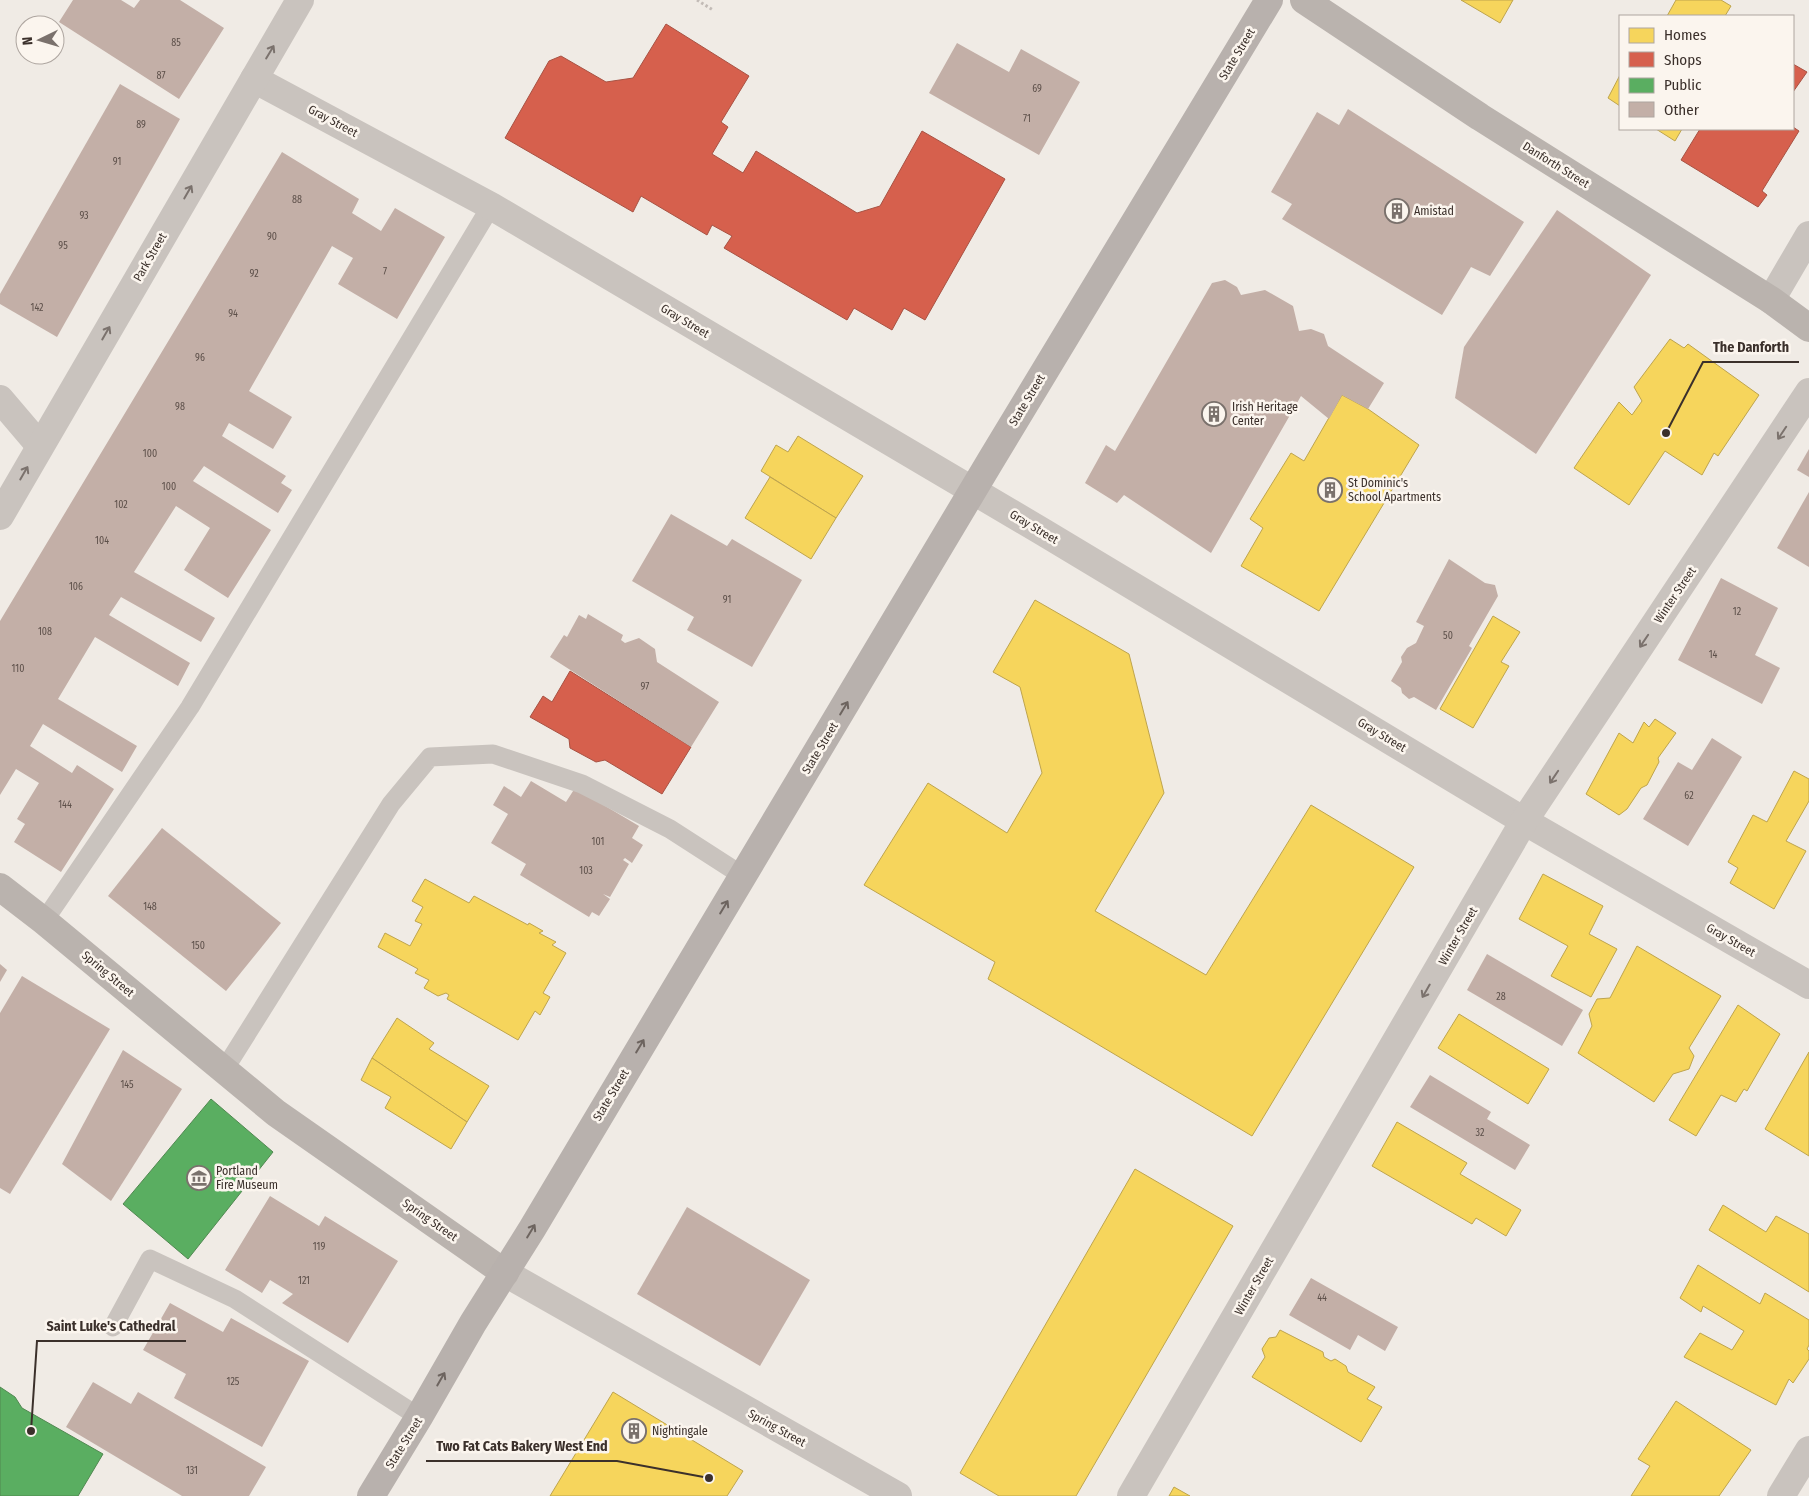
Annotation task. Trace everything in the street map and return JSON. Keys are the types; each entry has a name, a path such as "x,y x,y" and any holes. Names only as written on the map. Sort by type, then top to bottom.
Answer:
{"main road":[{"name":"State Street","path":"371,1496 420,1417 473,1322 505,1273 1269,0"}],"street":[{"name":"Park Street","path":"0,516 300,0"},
{"name":"Danforth Street","path":"1304,0 1480,117 1771,300 1809,328"},
{"name":"Gray Street","path":"254,79 491,206 973,491 1524,821 1809,985"},
{"path":"1771,300 1809,235"},
{"name":"Winter Street","path":"1131,1496 1524,821 1809,392"},
{"path":"0,399 40,446"},
{"name":"Spring Street","path":"0,887 276,1112 505,1273 898,1496"},
{"path":"1782,1496 1809,1450"}],"lane":[{"path":"44,921 190,706 491,206"},
{"path":"224,1070 391,804 430,757 493,754 582,784 670,828 743,876"},
{"path":"112,1327 150,1259 235,1299 420,1417"}],"path":[{"path":"697,0 713,10"}],"building: Homes":[{"path":"1461,0 1513,0 1500,23"},
{"path":"1676,0 1721,0 1731,6 1726,15 1668,15"},
{"path":"1619,77 1619,105 1608,98"},
{"path":"1658,130 1681,130 1675,141"},
{"path":"1670,339 1684,348 1688,344 1759,395 1718,456 1714,453 1702,475 1665,451 1629,505 1574,468 1619,402 1632,415 1642,401 1634,387"},
{"name":"St Dominic's School Apartments","path":"1342,395 1368,409 1419,445 1319,611 1241,566 1263,528 1250,519 1291,453 1304,461"},
{"path":"798,436 863,476 836,518 761,471 776,445 788,452"},
{"path":"770,477 836,518 811,559 745,518"},
{"path":"1035,600 1129,654 1164,793 1095,911 1206,975 1311,805 1414,867 1252,1136 988,979 995,962 864,885 928,783 1007,833 1042,773 1020,687 993,672"},
{"path":"1493,616 1520,632 1501,662 1509,666 1473,728 1440,709"},
{"path":"1655,719 1676,733 1658,758 1659,762 1647,785 1641,788 1627,809 1619,815 1586,794 1619,733 1633,743 1644,722 1649,727"},
{"path":"1794,771 1809,779 1809,801 1786,841 1806,851 1774,909 1730,883 1738,868 1728,862 1753,815 1767,822"},
{"path":"1543,874 1603,906 1589,934 1617,949 1591,997 1551,976 1568,946 1519,919"},
{"path":"425,879 469,903 474,896 528,925 529,923 543,931 539,933 556,942 552,945 566,953 543,993 550,997 540,1015 535,1011 518,1040 447,999 449,995 446,993 438,996 424,988 429,980 415,973 418,969 378,947 385,933 410,946 422,924 415,921 423,907 412,901"},
{"path":"1637,946 1721,996 1689,1048 1694,1056 1689,1069 1673,1074 1654,1102 1578,1053 1592,1026 1589,1014 1597,999 1610,998"},
{"path":"1738,1005 1780,1034 1747,1091 1744,1089 1736,1102 1721,1095 1696,1136 1669,1120"},
{"path":"1459,1014 1549,1069 1528,1104 1438,1048"},
{"path":"397,1018 434,1043 429,1049 489,1086 467,1122 372,1058"},
{"path":"1809,1052 1809,1156 1765,1129"},
{"path":"372,1058 467,1122 451,1149 385,1108 391,1097 361,1080"},
{"path":"1397,1122 1467,1163 1460,1174 1521,1210 1506,1236 1476,1218 1472,1224 1372,1166"},
{"path":"1135,1169 1233,1226 1076,1496 999,1496 960,1473"},
{"path":"1723,1205 1766,1232 1776,1216 1809,1234 1809,1292 1709,1230"},
{"path":"1698,1265 1760,1304 1765,1293 1809,1320 1809,1345 1807,1349 1809,1351 1809,1359 1793,1383 1789,1379 1776,1405 1684,1357 1700,1333 1732,1350 1744,1331 1703,1306 1701,1312 1680,1298"},
{"path":"1280,1330 1323,1352 1324,1357 1331,1361 1335,1359 1346,1366 1348,1372 1375,1387 1367,1399 1382,1407 1361,1442 1252,1377 1265,1357 1262,1349 1269,1338 1276,1337"},
{"name":"Nightingale","path":"613,1392 743,1471 727,1496 550,1496"},
{"path":"1676,1401 1751,1450 1719,1496 1631,1496 1650,1466 1638,1459"},
{"path":"1174,1487 1190,1496 1169,1496"}],"building: Shops":[{"path":"666,24 749,76 721,122 728,127 712,154 743,173 756,151 857,213 880,206 922,131 1005,179 925,320 904,308 892,330 854,308 847,320 724,248 732,236 712,225 707,235 641,196 633,212 505,138 549,61 561,56 606,82 633,78"},
{"path":"1794,65 1807,72 1794,91"},
{"path":"1794,128 1799,131 1762,191 1767,195 1758,207 1681,160 1699,130 1794,130"},
{"path":"570,671 691,747 662,794 605,760 596,762 570,748 569,739 530,717 543,696 552,702"}],"building: Public":[{"name":"Portland Fire Museum","path":"211,1099 273,1152 188,1259 123,1204"},
{"path":"0,1387 15,1397 22,1408 103,1454 78,1496 0,1496"}],"building: Other":[{"path":"73,0 121,0 134,8 140,0 180,0 224,28 179,99 65,26 65,15 63,15"},
{"path":"957,43 1009,72 1021,49 1080,82 1039,155 929,93"},
{"path":"120,84 180,119 57,337 0,304 0,294"},
{"name":"Amistad","path":"1348,109 1524,222 1490,276 1471,267 1442,315 1282,219 1292,204 1271,192 1317,112 1339,125"},
{"path":"282,152 359,199 352,213 381,231 395,208 445,237 397,319 338,284 353,258 332,246 249,391 292,417 273,449 229,423 222,436 286,476 281,483 292,490 278,513 204,466 193,481 271,530 228,598 184,570 210,528 176,506 134,572 215,618 201,642 121,597 109,615 190,663 178,686 95,637 58,699 137,746 122,772 43,724 30,746 72,773 77,765 114,789 61,872 14,842 25,824 17,819 39,783 16,769 0,795 0,621"},
{"path":"1557,210 1651,275 1536,454 1455,398 1464,347"},
{"name":"Irish Heritage Center","path":"1225,280 1237,287 1241,295 1265,290 1293,306 1299,331 1311,329 1324,334 1328,346 1384,383 1368,409 1342,395 1329,419 1301,396 1211,553 1124,495 1117,503 1085,483 1106,445 1115,451 1212,283"},
{"path":"1809,449 1809,477 1797,470"},
{"path":"1809,492 1809,567 1777,548"},
{"path":"671,514 727,546 732,539 802,580 752,667 687,630 694,617 632,581"},
{"path":"1449,559 1485,583 1495,585 1498,596 1469,646 1472,648 1436,710 1414,697 1409,699 1402,693 1401,688 1391,681 1402,662 1401,657 1407,648 1416,643 1424,626 1416,622"},
{"path":"1721,578 1778,608 1755,655 1780,668 1762,704 1678,660"},
{"path":"588,614 623,635 621,640 625,643 639,638 655,649 657,662 719,702 691,747 550,657 564,635 567,637 579,615 586,619"},
{"path":"1712,738 1742,757 1688,846 1643,819 1678,762 1692,770"},
{"path":"531,781 566,802 575,788 639,826 632,838 643,845 632,863 625,858 623,860 629,864 610,897 603,894 610,899 599,916 592,912 589,917 520,875 526,864 491,843 508,814 493,805 504,786 521,797"},
{"path":"162,828 281,923 226,991 108,896"},
{"path":"1487,954 1583,1010 1562,1046 1467,990"},
{"path":"0,964 7,970 0,982"},
{"path":"22,976 110,1029 10,1194 0,1188 0,1013"},
{"path":"123,1050 182,1089 111,1201 62,1164"},
{"path":"1430,1075 1491,1112 1487,1119 1530,1145 1515,1170 1410,1107"},
{"path":"270,1196 319,1226 325,1216 398,1261 348,1343 282,1303 293,1294 270,1280 262,1293 225,1270"},
{"path":"687,1207 810,1280 760,1366 637,1294"},
{"path":"1311,1278 1398,1327 1385,1351 1358,1335 1350,1350 1289,1315"},
{"path":"170,1303 223,1332 231,1318 309,1361 262,1447 174,1398 186,1374 143,1350"},
{"path":"93,1382 131,1404 138,1392 266,1467 249,1496 182,1496 66,1427"}],"place":[{"name":"Amistad","path":"1397,211"},
{"name":"Irish Heritage Center","path":"1214,414"},
{"name":"The Danforth","path":"1666,433"},
{"name":"St Dominic's School Apartments","path":"1330,490"},
{"name":"Portland Fire Museum","path":"199,1178"},
{"name":"Saint Luke's Cathedral","path":"31,1431"},
{"name":"Nightingale","path":"634,1431"},
{"name":"Two Fat Cats Bakery West End","path":"709,1478"}]}
